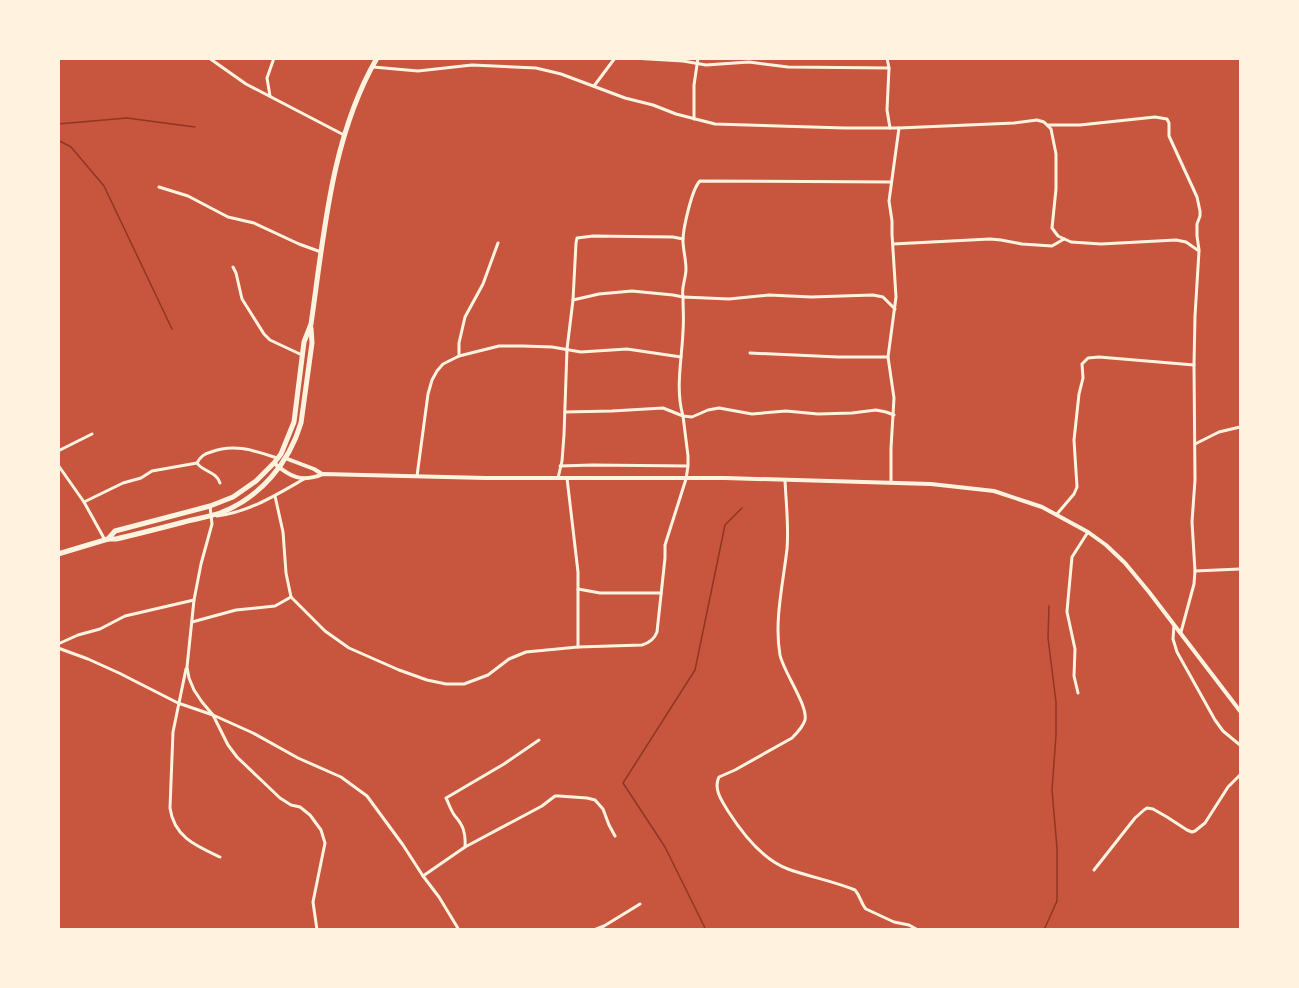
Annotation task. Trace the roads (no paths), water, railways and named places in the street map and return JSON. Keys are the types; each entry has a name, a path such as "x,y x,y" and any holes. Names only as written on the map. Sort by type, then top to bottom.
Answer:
{"main road":[{"path":"107,539 115,531 210,506 233,497 256,481 292,448 301,423 312,343 311,324 334,174 344,135 357,100 377,58"},
{"path":"58,554 107,539 116,539 221,513 249,497 270,479 280,460 294,422 304,342 311,324"}],"street":[{"path":"209,58 270,96 344,135"},
{"path":"270,96 267,78 274,58"},
{"path":"594,86 615,58"},
{"path":"632,58 727,65 749,63 788,67 889,68"},
{"path":"694,119 694,85 698,58"},
{"path":"887,58 889,68 887,110 890,128"},
{"path":"373,67 418,71 472,65 547,70 625,99 653,105 694,119 724,125 899,128 1037,120 1048,125 1054,138 1056,189 1052,228 1058,236 1071,242 1101,244 1176,240 1186,242 1199,251"},
{"path":"1048,125 1080,126 1155,117 1167,119 1169,136 1197,197 1200,216 1197,224 1199,251 1194,365 1196,444 1192,522 1195,571 1181,632"},
{"path":"891,483 894,398 888,357 896,297 889,201 899,128"},
{"path":"275,496 283,532 286,573 291,597 325,631 349,648 409,674 446,684 464,684 488,675 509,659 526,652 578,646 636,646 649,643 657,632 665,545 686,478 688,456 681,407 680,369 683,330 682,291 686,273 683,239 697,184 700,181 891,182"},
{"path":"159,187 188,196 228,217 254,223 321,252"},
{"path":"558,477 564,435 567,349 577,238 593,236 683,239"},
{"path":"893,244 990,239 1052,246 1064,239"},
{"path":"459,356 459,343 465,317 483,284 498,243"},
{"path":"233,267 238,278 242,299 264,334 270,340 302,355"},
{"path":"573,300 599,294 632,291 683,297 729,298 769,295 811,297 873,295 883,297 895,309"},
{"path":"417,476 432,380 443,364 459,356 499,346 552,347 581,352 627,349 681,357"},
{"path":"750,353 888,357"},
{"path":"1057,514 1077,487 1074,440 1083,378 1083,361 1099,357 1194,365"},
{"path":"565,412 663,408 692,417 718,408 752,414 786,411 818,414 852,413 876,410 894,415"},
{"path":"1196,444 1219,432 1240,427"},
{"path":"58,452 92,434"},
{"path":"84,502 123,483 141,478 152,471 197,463 204,454 223,447 246,448 314,469 323,474"},
{"path":"280,460 296,477 304,479 313,479 323,474 686,478 932,484 994,491 1057,514 1106,545 1125,563 1174,623 1240,711"},
{"path":"197,463 199,467 216,476 220,483"},
{"path":"58,465 107,539"},
{"path":"560,466 687,466"},
{"path":"567,478 578,572 578,646"},
{"path":"212,516 240,512 275,496 304,479"},
{"path":"785,480 787,546 780,602 779,643 783,665 806,716 798,732 792,738 719,777 717,786 720,797 743,831 762,852 774,861 789,869 855,890 867,909 918,930"},
{"path":"210,506 212,516 210,534 194,600 187,668 172,741 170,808 173,823 183,836 220,857"},
{"path":"1077,693 1074,676 1075,649 1067,612 1072,557 1088,532"},
{"path":"1195,571 1240,569"},
{"path":"578,589 600,593 661,593"},
{"path":"192,622 236,610 275,606 291,597"},
{"path":"58,644 100,629 125,616 194,600"},
{"path":"1174,623 1173,639 1177,652 1215,720 1240,745"},
{"path":"58,648 119,673 178,703 213,715 253,733 298,758 341,777 363,793 403,845 459,930"},
{"path":"187,668 194,690 213,715 228,745 237,757 280,798 291,805 300,807 310,815 321,830 325,843 313,902 317,930"},
{"path":"465,847 461,821 454,815 446,798 504,764 538,740"},
{"path":"1094,870 1139,812 1147,808 1153,809 1187,830 1195,831 1205,823 1228,787 1240,775"},
{"path":"423,876 465,847 524,816 555,796 595,800 603,809 615,836"},
{"path":"594,930 640,904"}],"waterway":[{"path":"58,124 127,118 195,127"},
{"path":"58,140 71,147 104,186 172,329"},
{"path":"706,930 665,847 623,783 695,670 725,525 742,508"},
{"path":"1044,930 1057,901 1057,848 1052,790 1056,702 1048,638 1049,606"}]}
